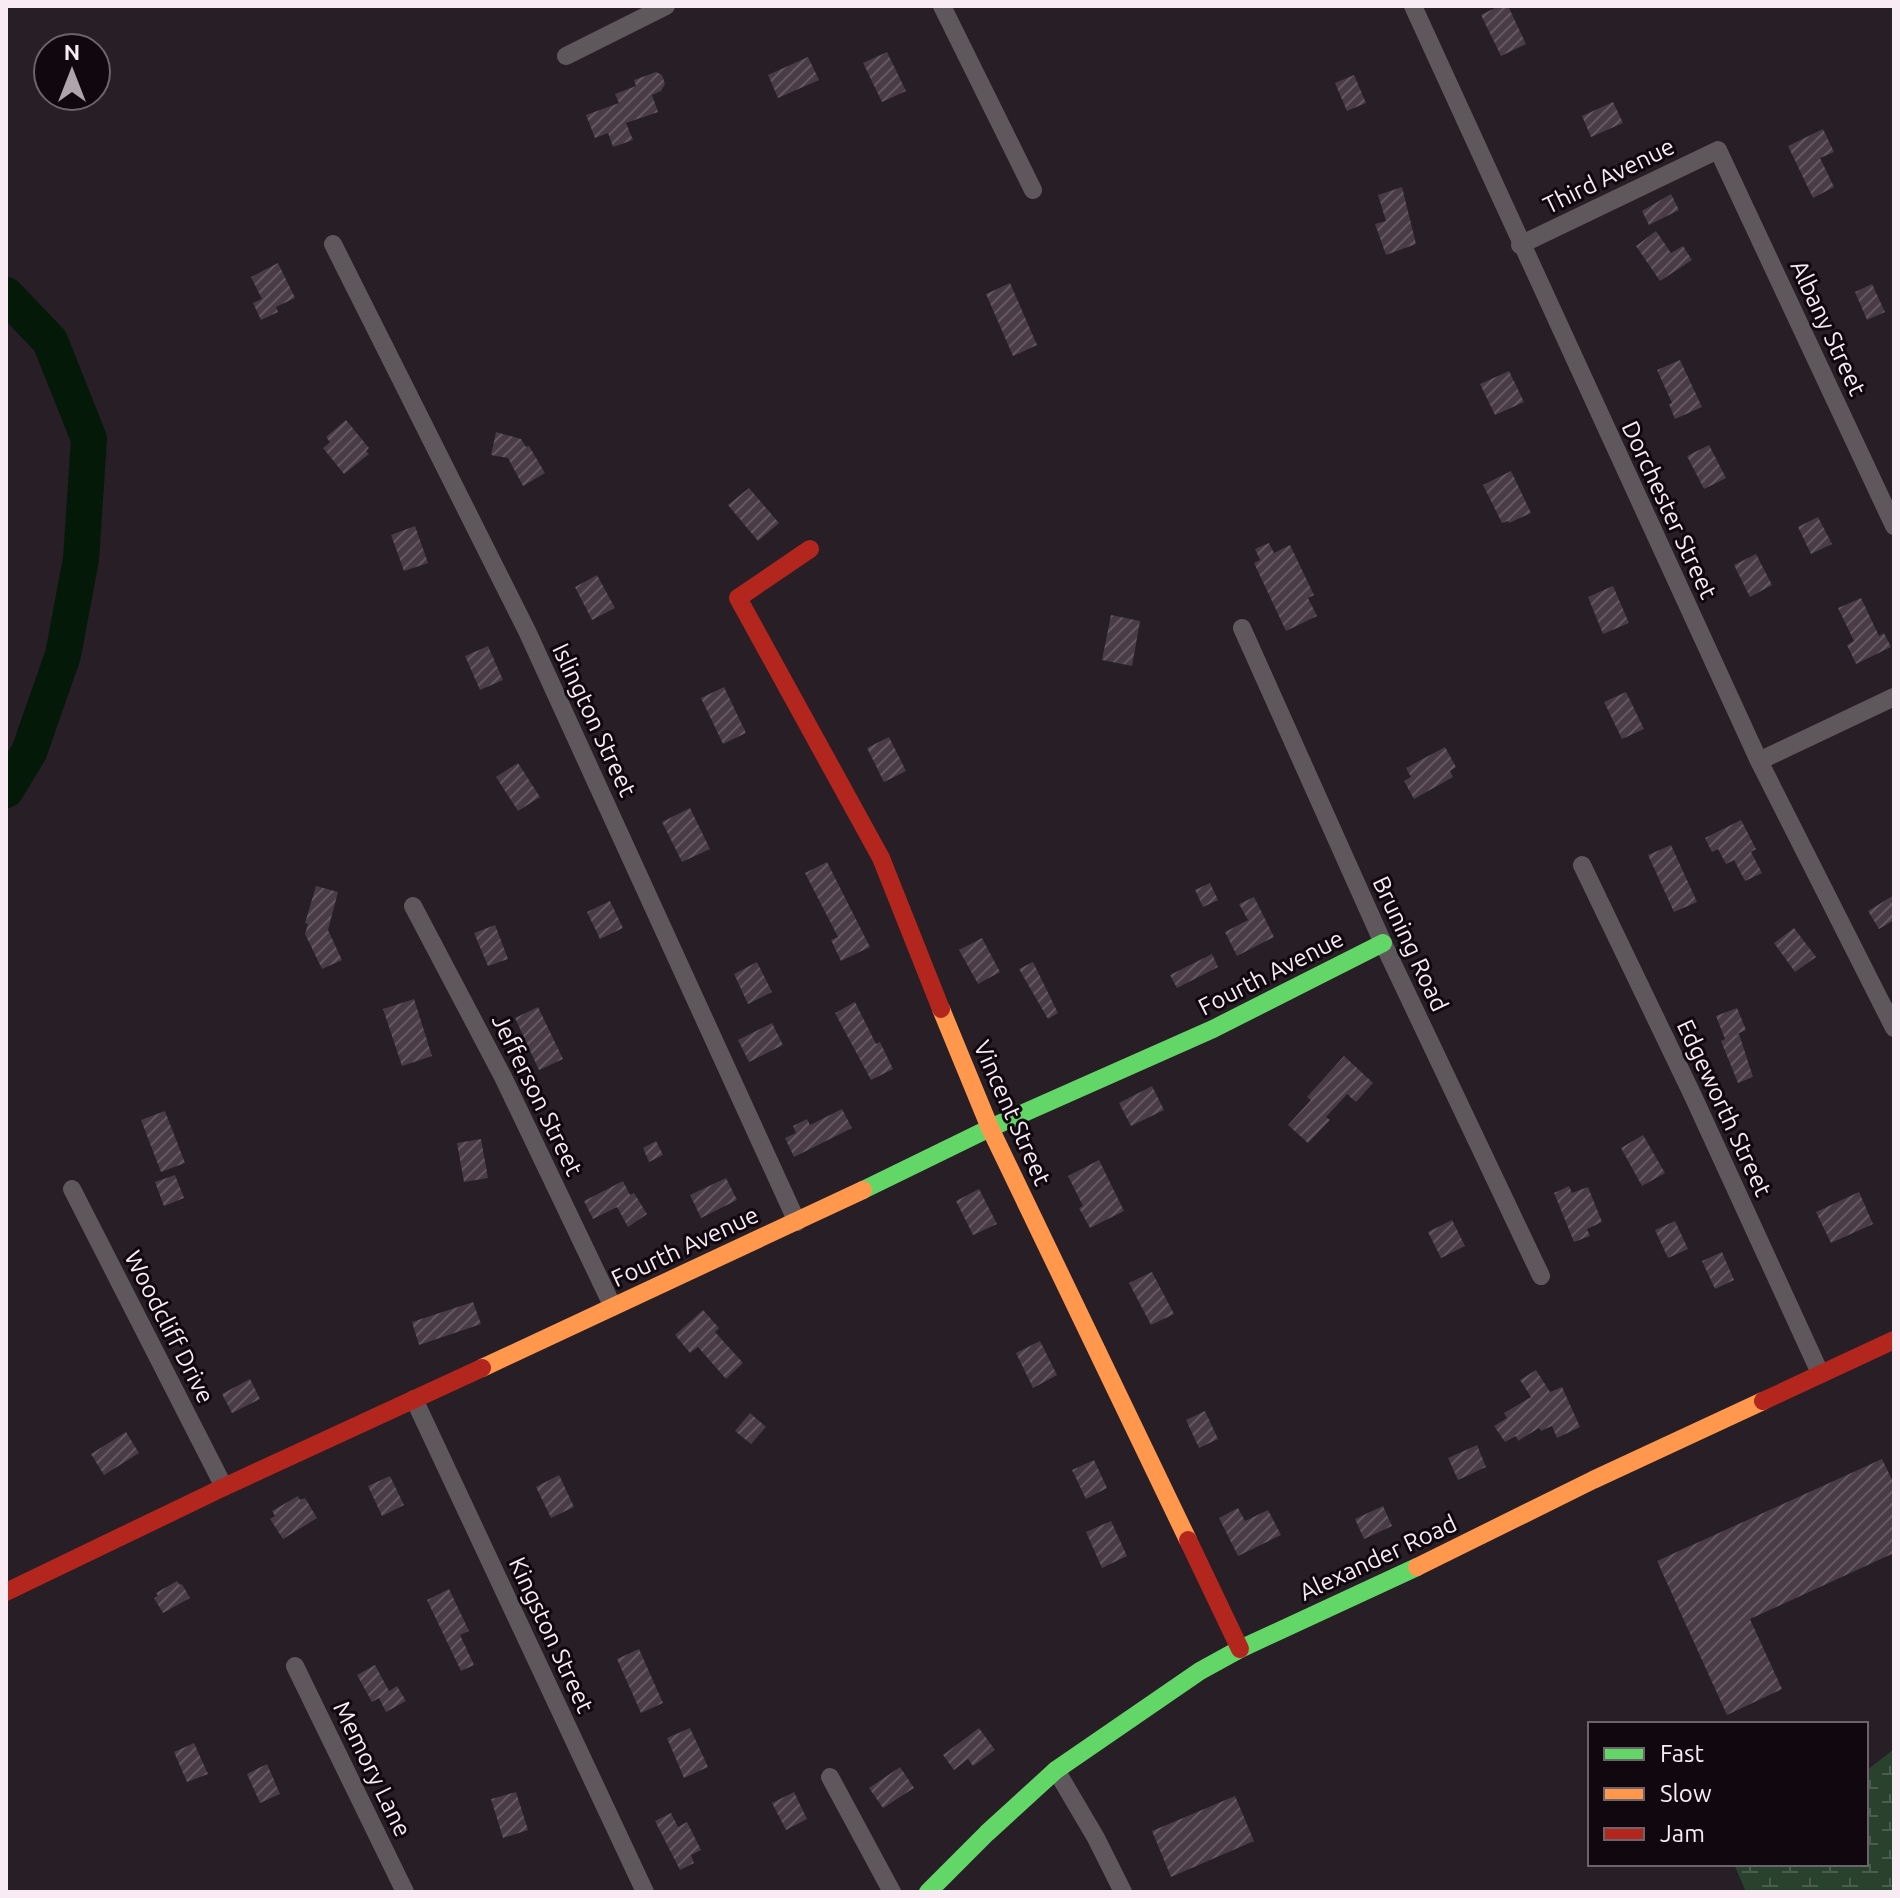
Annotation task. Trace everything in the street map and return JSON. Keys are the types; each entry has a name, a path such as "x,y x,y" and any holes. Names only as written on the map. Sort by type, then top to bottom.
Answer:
{"street":[{"path":"566,56 666,6"},
{"path":"942,6 1033,190"},
{"name":"Dorchester Street","path":"1413,6 1759,761 1894,1028"},
{"name":"Third Avenue","path":"1520,245 1718,150"},
{"name":"Albany Street","path":"1718,150 1894,526"},
{"name":"Islington Street","path":"333,244 527,631 797,1222"},
{"name":"Vincent Street","path":"810,549 738,598 881,858 990,1128 1240,1649"},
{"name":"Bruning Road","path":"1242,628 1383,943 1541,1276"},
{"path":"1759,761 1894,697"},
{"name":"Edgeworth Street","path":"1582,865 1693,1096 1820,1373"},
{"name":"Jefferson Street","path":"413,906 503,1077 613,1307"},
{"name":"Fourth Avenue","path":"6,1592 224,1487 797,1222 990,1128 1213,1029 1383,943"},
{"name":"Woodcliff Drive","path":"72,1189 224,1487"},
{"name":"Alexander Road","path":"928,1892 1056,1770 1200,1671 1240,1649 1894,1340"},
{"name":"Kingston Street","path":"414,1399 645,1892"},
{"name":"Memory Lane","path":"295,1666 405,1892"},
{"path":"1056,1770 1123,1892"},
{"path":"830,1777 892,1892"}],"green space":[{"path":"1894,1749 1894,1892 1746,1892 1735,1866 1868,1866 1868,1769"}],"building":[{"path":"1499,6 1508,6 1526,44 1501,56 1481,15"},
{"path":"887,52 906,91 882,102 863,63"},
{"path":"808,57 819,80 778,98 768,75"},
{"path":"656,72 662,75 665,84 661,91 652,95 658,112 626,123 633,140 613,147 608,133 595,138 586,115 619,103 615,94 636,86 634,80"},
{"path":"1354,75 1366,103 1347,111 1335,83"},
{"path":"1613,102 1623,123 1591,137 1582,116"},
{"path":"1823,129 1834,152 1820,158 1834,187 1813,198 1788,146"},
{"path":"1402,187 1416,244 1386,255 1375,224 1386,221 1378,195"},
{"path":"1671,194 1679,210 1649,225 1642,211"},
{"path":"1656,231 1671,253 1683,246 1692,260 1660,281 1636,246"},
{"path":"278,263 295,298 276,307 278,312 261,320 253,303 262,299 251,277"},
{"path":"1010,283 1037,345 1013,356 986,294"},
{"path":"1872,284 1885,312 1867,320 1855,292"},
{"path":"1680,360 1702,407 1675,419 1669,404 1672,403 1657,370"},
{"path":"1509,371 1524,402 1495,415 1480,384"},
{"path":"346,420 369,448 366,451 369,454 344,474 323,448 330,442 326,437"},
{"path":"496,432 521,439 526,447 529,446 545,473 523,486 508,458 491,455"},
{"path":"1709,445 1726,478 1704,489 1687,456"},
{"path":"1511,471 1531,513 1502,523 1483,485"},
{"path":"749,488 779,523 758,541 728,505"},
{"path":"1818,517 1832,544 1811,554 1798,527"},
{"path":"415,526 428,563 404,571 391,535"},
{"path":"1269,543 1274,553 1290,545 1314,595 1308,598 1317,616 1286,631 1254,563 1260,560 1255,549"},
{"path":"1756,554 1772,585 1750,597 1734,565"},
{"path":"597,575 615,608 592,620 575,587"},
{"path":"1613,586 1629,623 1603,634 1588,597"},
{"path":"1861,598 1879,636 1884,633 1891,647 1856,664 1847,645 1854,641 1838,608"},
{"path":"1111,615 1140,621 1132,666 1102,660"},
{"path":"488,646 503,680 480,690 465,656"},
{"path":"724,687 746,733 723,744 701,698"},
{"path":"1626,692 1644,729 1622,739 1604,702"},
{"path":"889,737 906,771 884,782 867,748"},
{"path":"1445,747 1456,767 1450,771 1453,777 1414,799 1404,781 1411,777 1406,768"},
{"path":"518,763 540,797 518,811 496,777"},
{"path":"690,808 710,849 682,862 662,822"},
{"path":"1741,820 1756,849 1751,852 1762,873 1745,881 1734,860 1726,864 1718,849 1712,852 1705,838"},
{"path":"1671,845 1697,902 1674,912 1648,855"},
{"path":"827,862 870,947 841,961 831,940 838,937 805,873"},
{"path":"1210,883 1218,900 1203,907 1195,890"},
{"path":"316,886 338,892 328,930 342,960 322,969 305,934 308,924 305,923"},
{"path":"1894,895 1894,920 1879,929 1868,911"},
{"path":"1254,897 1274,937 1237,956 1225,932 1248,920 1239,904"},
{"path":"610,901 623,928 600,939 587,912"},
{"path":"495,925 508,959 488,966 474,933"},
{"path":"1794,928 1816,957 1795,972 1774,943"},
{"path":"982,938 1000,972 978,984 959,950"},
{"path":"1212,954 1218,967 1177,988 1170,975"},
{"path":"757,962 772,992 748,1004 734,974"},
{"path":"1033,962 1058,1013 1048,1019 1019,969"},
{"path":"414,999 432,1056 402,1066 383,1009"},
{"path":"855,1002 876,1044 880,1042 893,1069 871,1080 835,1013"},
{"path":"538,1007 563,1059 539,1070 515,1018"},
{"path":"1737,1008 1746,1030 1735,1035 1739,1034 1753,1077 1738,1083 1721,1041 1725,1039 1716,1016"},
{"path":"772,1023 783,1045 749,1062 738,1040"},
{"path":"1344,1056 1373,1083 1356,1102 1347,1094 1326,1117 1330,1120 1308,1143 1288,1125 1311,1100 1307,1097"},
{"path":"1152,1086 1164,1110 1131,1126 1119,1103"},
{"path":"842,1109 852,1128 794,1157 785,1138 796,1133 793,1126 807,1119 810,1125"},
{"path":"165,1111 185,1163 161,1172 141,1120"},
{"path":"1643,1135 1665,1173 1642,1186 1621,1148"},
{"path":"481,1139 488,1178 464,1182 457,1143"},
{"path":"656,1141 663,1155 649,1162 643,1148"},
{"path":"1099,1160 1124,1211 1090,1228 1068,1176"},
{"path":"175,1175 184,1198 164,1206 155,1182"},
{"path":"726,1178 737,1200 701,1218 690,1195"},
{"path":"623,1181 630,1195 634,1193 647,1214 628,1227 617,1207 593,1219 584,1201"},
{"path":"1569,1186 1572,1193 1588,1187 1602,1222 1587,1229 1590,1236 1574,1242 1554,1193"},
{"path":"979,1189 997,1224 973,1235 956,1201"},
{"path":"1859,1192 1873,1224 1831,1243 1816,1212"},
{"path":"1452,1220 1465,1246 1441,1258 1428,1232"},
{"path":"1675,1221 1688,1249 1668,1258 1655,1230"},
{"path":"1722,1252 1734,1280 1715,1289 1702,1261"},
{"path":"1152,1272 1174,1314 1151,1325 1129,1283"},
{"path":"473,1302 481,1324 419,1345 412,1322"},
{"path":"703,1310 719,1328 715,1332 743,1363 726,1379 698,1347 690,1353 675,1335"},
{"path":"1040,1341 1057,1375 1033,1388 1016,1353"},
{"path":"1536,1370 1550,1392 1562,1387 1580,1427 1557,1438 1552,1426 1541,1431 1539,1428 1518,1441 1516,1436 1505,1442 1494,1426 1507,1418 1504,1413 1531,1397 1520,1380"},
{"path":"250,1379 260,1399 232,1413 222,1394"},
{"path":"1205,1411 1218,1439 1199,1448 1186,1420"},
{"path":"750,1413 766,1427 751,1444 735,1431"},
{"path":"126,1432 139,1453 104,1475 91,1454"},
{"path":"1477,1445 1486,1467 1458,1480 1448,1458"},
{"path":"1882,1459 1894,1484 1894,1553 1750,1619 1782,1689 1727,1715 1657,1561"},
{"path":"1094,1460 1107,1488 1086,1499 1072,1470"},
{"path":"559,1475 574,1507 551,1518 536,1487"},
{"path":"390,1476 404,1505 382,1516 368,1486"},
{"path":"298,1496 300,1500 305,1498 317,1518 283,1539 270,1519 275,1516 272,1511"},
{"path":"1383,1506 1392,1526 1364,1539 1355,1519"},
{"path":"1238,1508 1245,1521 1268,1510 1281,1535 1238,1556 1219,1518"},
{"path":"1111,1521 1127,1556 1102,1568 1086,1532"},
{"path":"177,1581 190,1598 163,1613 154,1598 158,1596 156,1593"},
{"path":"449,1589 469,1631 460,1635 474,1665 461,1671 427,1600"},
{"path":"639,1649 663,1703 641,1713 617,1659"},
{"path":"375,1665 389,1691 397,1686 406,1701 386,1712 379,1698 372,1702 357,1675"},
{"path":"690,1728 708,1767 684,1778 667,1738"},
{"path":"979,1728 995,1750 973,1766 968,1759 954,1770 943,1755"},
{"path":"194,1743 208,1774 187,1782 174,1752"},
{"path":"267,1764 280,1794 260,1803 247,1774"},
{"path":"900,1767 914,1788 883,1808 869,1788"},
{"path":"516,1792 528,1830 503,1838 491,1799"},
{"path":"794,1792 807,1819 786,1830 772,1803"},
{"path":"1235,1796 1254,1841 1171,1877 1152,1831"},
{"path":"671,1813 678,1827 687,1822 701,1850 691,1855 694,1863 680,1870 655,1821"}],"waterway":[{"path":"6,295 50,341 89,439 81,559 63,655 29,752 6,790"}],"traffic: fast":[{"path":"863,1190 990,1128 1213,1029 1383,943"},
{"path":"928,1892 1056,1770 1200,1671 1240,1649 1417,1567"}],"traffic: slow":[{"path":"941,1009 990,1128 1188,1540"},
{"path":"482,1368 863,1190"},
{"path":"1417,1567 1763,1401"}],"traffic: jam":[{"path":"810,549 738,598 881,858 941,1009"},
{"path":"1763,1401 1894,1340"},
{"path":"6,1592 482,1368"},
{"path":"1188,1540 1240,1649"}]}
